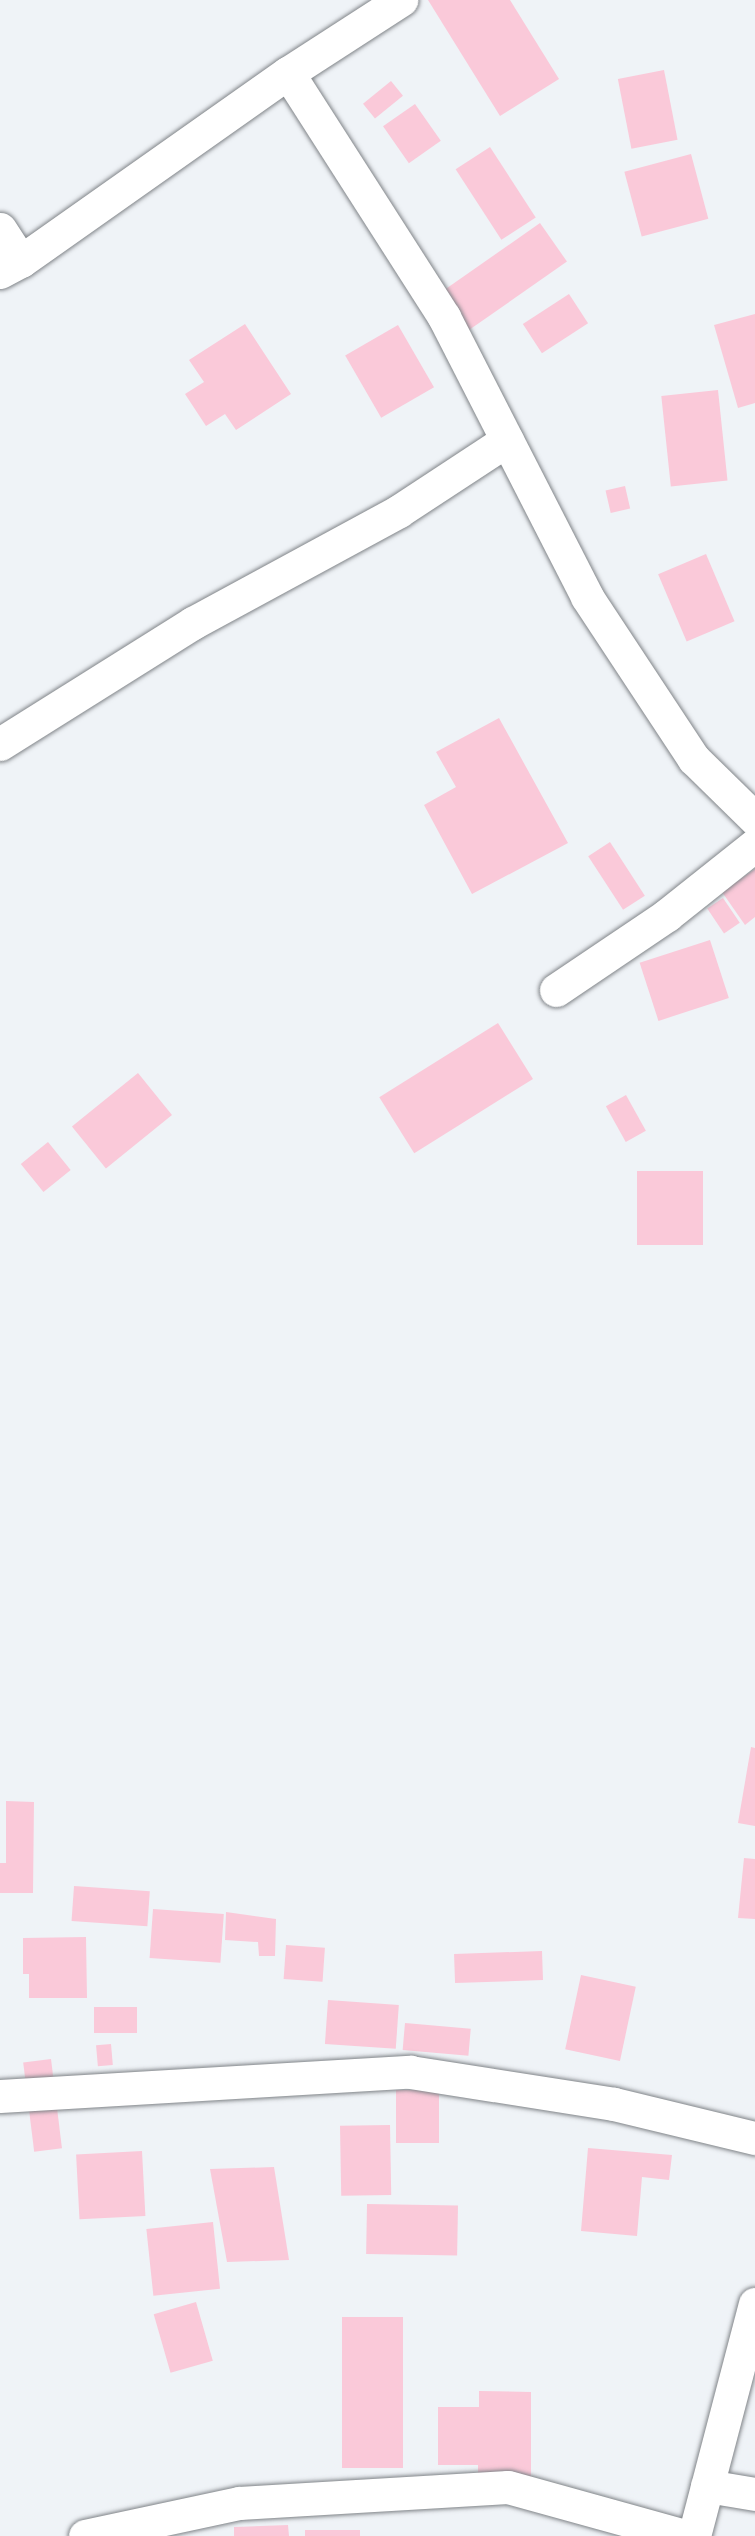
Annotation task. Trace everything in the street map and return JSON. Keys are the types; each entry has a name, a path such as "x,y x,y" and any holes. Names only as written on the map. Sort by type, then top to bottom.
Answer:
{"street":[{"path":"0,229 10,267 288,73 401,0"},
{"path":"288,73 444,317 593,606 694,759 755,819"},
{"path":"0,744 193,622 399,511 507,440"},
{"path":"556,990 667,915 755,845"},
{"path":"2,2091 410,2072 614,2104 755,2138"},
{"path":"694,2536 755,2304"},
{"path":"707,2486 755,2494"},
{"path":"85,2536 239,2504 508,2487 685,2536"}],"building":[{"path":"428,0 510,0 559,79 500,116"},
{"path":"664,70 678,140 631,149 618,79"},
{"path":"391,81 403,96 375,118 363,104"},
{"path":"415,104 441,141 409,163 383,126"},
{"path":"490,147 536,217 501,240 456,169"},
{"path":"691,154 708,219 642,237 624,172"},
{"path":"540,223 567,262 469,330 442,292"},
{"path":"569,294 588,323 542,353 523,324"},
{"path":"755,314 755,403 738,408 714,325"},
{"path":"245,324 291,394 236,430 225,414 206,426 185,394 204,382 189,360"},
{"path":"398,325 434,387 381,418 345,356"},
{"path":"718,390 728,481 671,486 661,396"},
{"path":"625,486 630,508 611,513 606,490"},
{"path":"706,554 735,621 687,642 658,574"},
{"path":"499,718 568,843 472,894 424,805 456,787 436,752"},
{"path":"610,842 645,896 623,910 588,856"},
{"path":"755,869 755,917 745,925 722,892"},
{"path":"723,898 740,923 724,933 707,909"},
{"path":"710,940 729,998 658,1021 640,963"},
{"path":"498,1023 533,1079 414,1153 379,1097"},
{"path":"138,1073 172,1115 106,1168 72,1126"},
{"path":"626,1095 646,1131 626,1142 606,1106"},
{"path":"48,1142 71,1170 43,1192 21,1164"},
{"path":"637,1171 703,1171 703,1245 637,1245"},
{"path":"751,1747 755,1748 755,1826 738,1823"},
{"path":"6,1801 34,1802 33,1893 0,1893 0,1863 6,1863"},
{"path":"744,1858 755,1859 755,1919 738,1918"},
{"path":"74,1886 150,1891 147,1926 72,1921"},
{"path":"153,1909 224,1914 220,1963 150,1958"},
{"path":"226,1912 276,1919 275,1956 259,1956 258,1942 225,1940"},
{"path":"86,1937 87,1998 29,1998 29,1974 23,1974 23,1938"},
{"path":"286,1945 325,1948 323,1982 284,1979"},
{"path":"542,1951 543,1980 455,1983 454,1954"},
{"path":"581,1975 636,1987 620,2061 565,2049"},
{"path":"328,2000 399,2005 396,2049 325,2044"},
{"path":"94,2007 137,2007 137,2033 94,2033"},
{"path":"405,2023 471,2029 468,2056 403,2050"},
{"path":"111,2044 113,2065 98,2066 96,2045"},
{"path":"51,2059 62,2148 34,2152 23,2062"},
{"path":"396,2090 439,2090 439,2143 396,2143"},
{"path":"390,2125 391,2195 341,2196 340,2126"},
{"path":"588,2148 672,2155 669,2180 642,2177 637,2236 581,2231"},
{"path":"142,2151 145,2216 79,2219 76,2154"},
{"path":"274,2167 289,2260 227,2262 210,2169"},
{"path":"367,2204 458,2206 457,2256 366,2254"},
{"path":"213,2222 220,2289 153,2296 146,2229"},
{"path":"196,2302 213,2361 171,2373 154,2314"},
{"path":"342,2317 403,2317 403,2468 342,2468"},
{"path":"479,2391 531,2392 531,2484 478,2484 478,2465 438,2465 438,2407 479,2407"},
{"path":"288,2525 289,2536 234,2536 234,2527"},
{"path":"305,2530 360,2530 360,2536 305,2536"}]}
